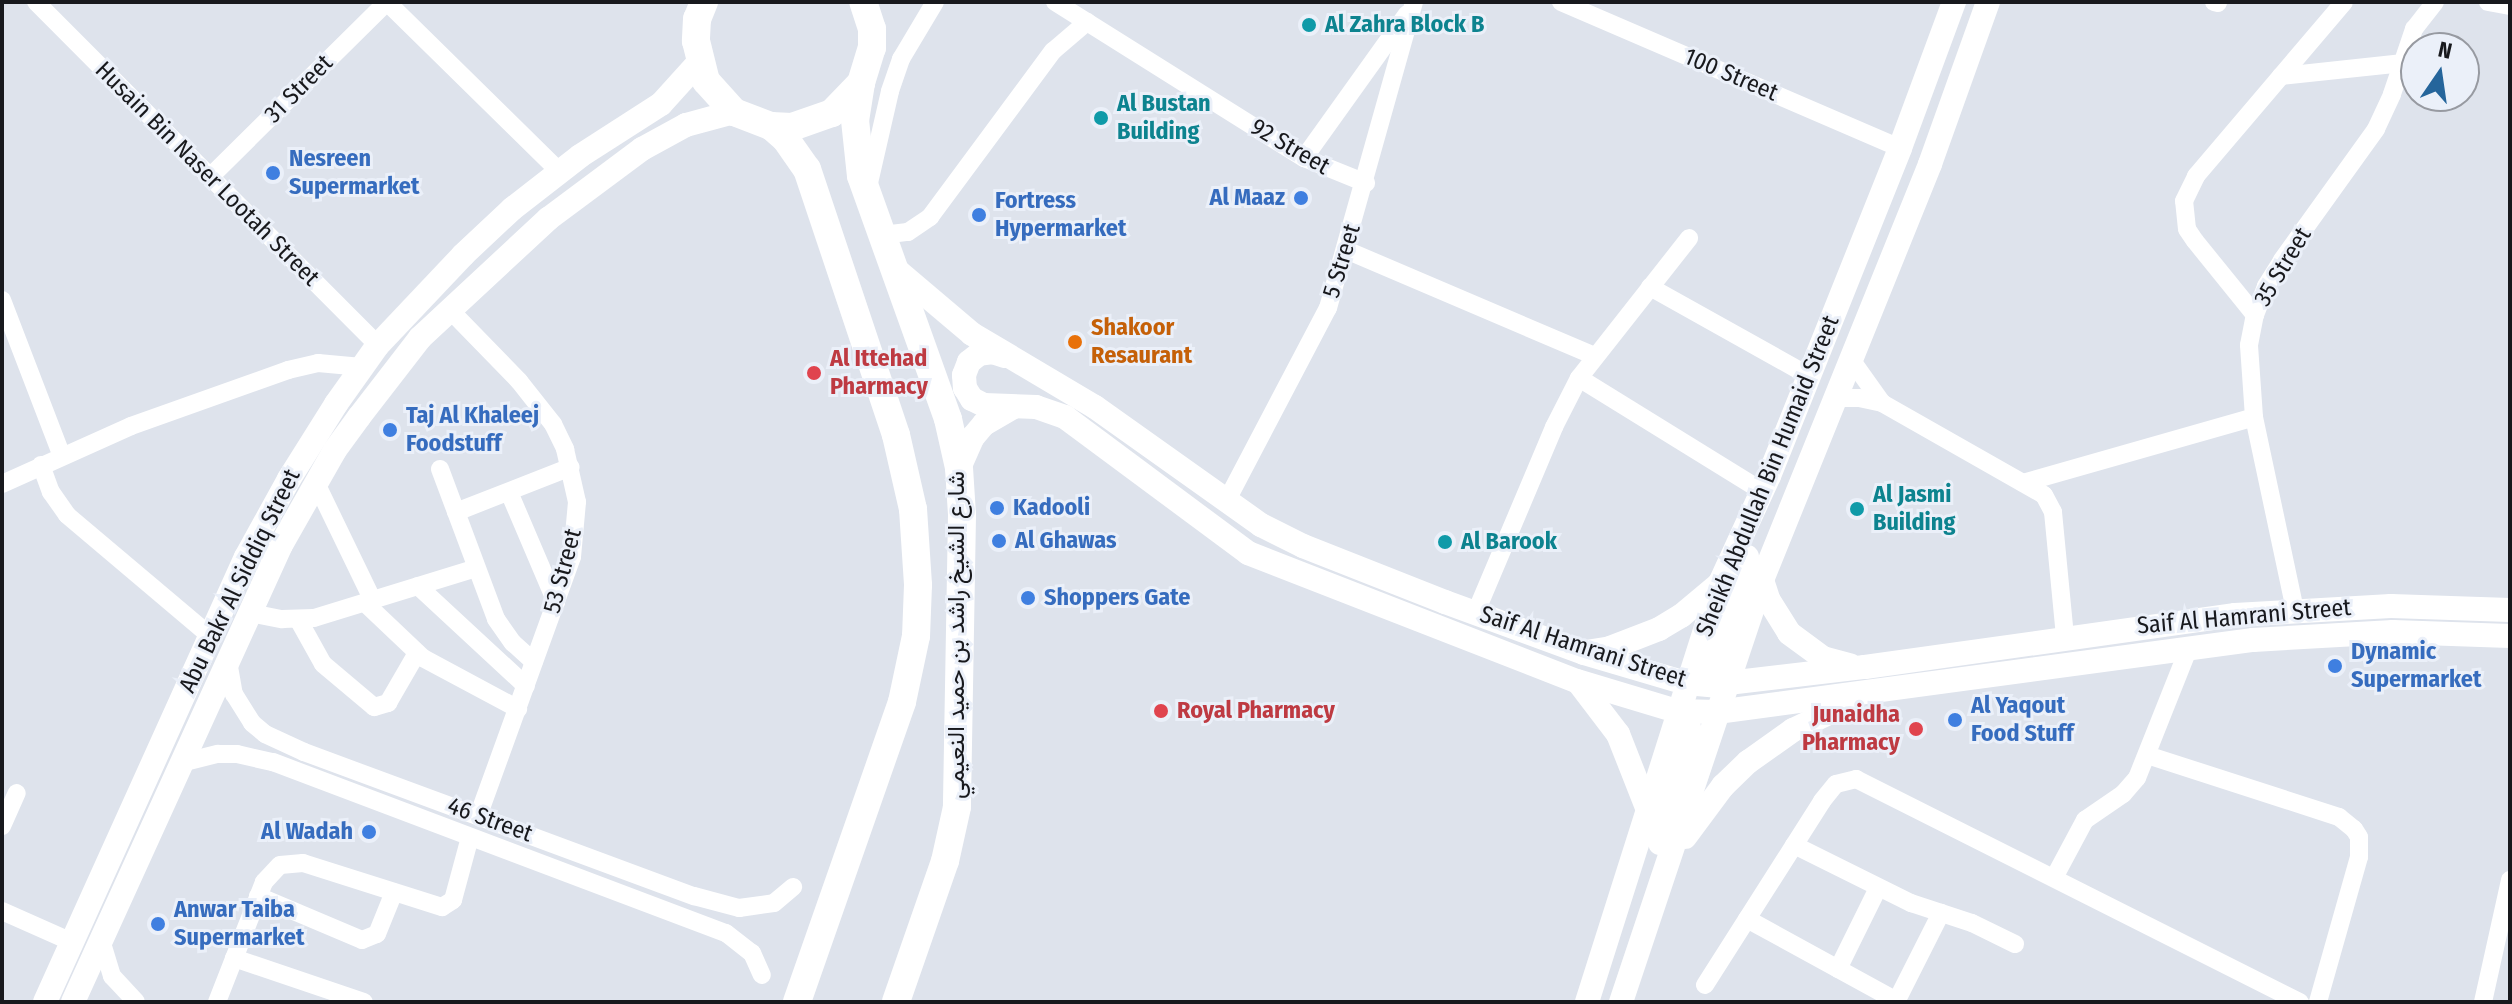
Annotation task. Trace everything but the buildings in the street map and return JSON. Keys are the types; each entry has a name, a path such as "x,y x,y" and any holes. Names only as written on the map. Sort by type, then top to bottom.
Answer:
{"main road":[{"path":"863,2 872,29"},
{"path":"698,8 699,62 706,81 734,112 771,126 792,127 813,123 848,100 861,83"},
{"name":"شارع الشيخ راشد بن حميد النعيمي","path":"872,29 868,66 861,83 855,138 867,193 948,419 959,468 962,515 957,807 941,872 896,1002"},
{"name":"شارع الشيخ راشد بن حميد النعيمي","path":"771,126 791,145 807,169 896,435 913,509 918,585 916,636 902,702 797,1002"}],"street":[{"name":"Husain Bin Naser Lootah Street","path":"36,2 378,345"},
{"name":"31 Street","path":"210,177 387,2"},
{"path":"387,2 560,172"},
{"path":"872,29 880,2"},
{"path":"867,193 893,80 906,48 935,2"},
{"name":"92 Street","path":"1055,2 1304,158 1366,183"},
{"name":"100 Street","path":"1561,2 1900,148"},
{"name":"Sheikh Abdullah Bin Humaid Street","path":"1587,1002 1648,810 1685,712 1686,683 1720,583 1809,376 1900,148 1954,2"},
{"name":"Sheikh Abdullah Bin Humaid Street","path":"1621,1002 1717,712 1718,684 1930,164 1988,2"},
{"path":"2255,315 2187,229 2184,201 2196,176 2344,2"},
{"name":"35 Street","path":"2413,32 2435,2"},
{"path":"1304,158 1413,4"},
{"name":"5 Street","path":"1226,502 1321,325 1366,183 1413,4"},
{"path":"882,235 908,232 930,217 1053,51 1087,22"},
{"name":"Abu Bakr Al Siddiq Street","path":"58,1000 72,942 210,636 281,492 362,367 378,345 463,255 512,209 560,172 661,104 699,62"},
{"path":"2281,76 2400,63"},
{"name":"35 Street","path":"2295,610 2254,417 2249,345 2255,315 2266,286 2376,129 2400,70"},
{"name":"Abu Bakr Al Siddiq Street","path":"58,1000 101,940 250,613 316,483 388,377 420,338 514,248 622,162 686,125 734,112"},
{"path":"1476,612 1554,427 1579,378 1689,238"},
{"path":"1346,250 1595,356"},
{"name":"Saif Al Hamrani Street","path":"894,268 931,302 1005,356 1105,413 1226,502 1303,546 1584,653 1686,683 1718,684 1865,667 2176,621 2295,610 2391,606 2510,610"},
{"path":"1650,287 1809,376"},
{"path":"2,300 62,456"},
{"name":"53 Street","path":"450,310 537,402 553,424 571,467 577,502 577,530 556,602 478,816"},
{"name":"Saif Al Hamrani Street","path":"1005,356 993,352 979,354 969,362 964,375 965,388 972,399 984,405 1036,407 1065,417 1248,553 1577,681 1685,712 1717,712 1871,693 2189,647 2359,633 2510,636"},
{"path":"1850,358 1882,403"},
{"path":"2,484 131,426 288,370 318,363 362,367"},
{"path":"1579,378 1765,483 1718,684"},
{"path":"1834,398 1859,398 1882,403 2044,495 2053,512 2065,637"},
{"path":"959,468 973,437 984,424 1014,406"},
{"path":"2023,483 2254,417"},
{"path":"41,465 51,492 67,515 210,636"},
{"path":"456,512 571,467"},
{"path":"440,469 496,619 513,643 534,662"},
{"path":"316,483 369,602 417,653 518,709"},
{"path":"509,492 556,602"},
{"path":"250,613 298,619 369,602 477,568"},
{"path":"1762,580 1777,617 1804,647 1823,658 1865,667"},
{"path":"1584,653 1610,648 1659,629 1681,616 1720,583"},
{"path":"418,586 526,686"},
{"path":"298,619 323,664 374,707 388,703 417,653"},
{"path":"2055,876 2085,820 2131,787 2147,755 2189,647"},
{"name":"46 Street","path":"228,661 234,694 252,723 265,734 304,752 694,896 751,909 774,903 793,887"},
{"path":"1577,681 1618,734 1648,810"},
{"path":"1672,855 1718,792 1748,762 1793,730 1871,693"},
{"path":"1651,912 1654,870 1685,712"},
{"path":"297,772 293,768 293,756 304,752"},
{"name":"46 Street","path":"181,763 218,754 237,754 297,772 736,938 752,953 762,975"},
{"path":"2147,755 2339,817 2354,829 2359,837 2359,857 2318,1002"},
{"path":"1705,985 1836,784 1856,779 2055,876 2162,936 2300,1002"},
{"path":"2,826 17,793"},
{"path":"217,1002 270,872 292,862 435,906 449,905 470,837"},
{"path":"1794,845 1878,888 1972,923 2015,944"},
{"path":"2483,1002 2510,880"},
{"path":"1838,969 1878,888"},
{"path":"258,896 362,940 377,934 394,892"},
{"path":"685,918 697,910 694,896"},
{"path":"2,911 72,942"},
{"path":"1747,919 1897,1001 1941,913"},
{"path":"101,940 112,976 136,1002"},
{"path":"234,958 364,1002"}],"place":[{"name":"Al Zahra Block B","path":"1309,25"},
{"name":"Al Bustan Building","path":"1101,118"},
{"name":"Nesreen Supermarket","path":"273,173"},
{"name":"Al Maaz","path":"1301,198"},
{"name":"Fortress Hypermarket","path":"979,215"},
{"name":"Shakoor Resaurant","path":"1075,342"},
{"name":"Al Ittehad Pharmacy","path":"814,373"},
{"name":"Taj Al Khaleej Foodstuff","path":"390,430"},
{"name":"Kadooli","path":"997,508"},
{"name":"Al Jasmi Building","path":"1857,509"},
{"name":"Al Ghawas","path":"999,541"},
{"name":"Al Barook","path":"1445,542"},
{"name":"Shoppers Gate","path":"1028,598"},
{"name":"Dynamic Supermarket","path":"2335,666"},
{"name":"Royal Pharmacy","path":"1161,711"},
{"name":"Al Yaqout Food Stuff","path":"1955,720"},
{"name":"Junaidha Pharmacy","path":"1916,729"},
{"name":"Al Wadah","path":"369,832"},
{"name":"Anwar Taiba Supermarket","path":"158,924"}]}
